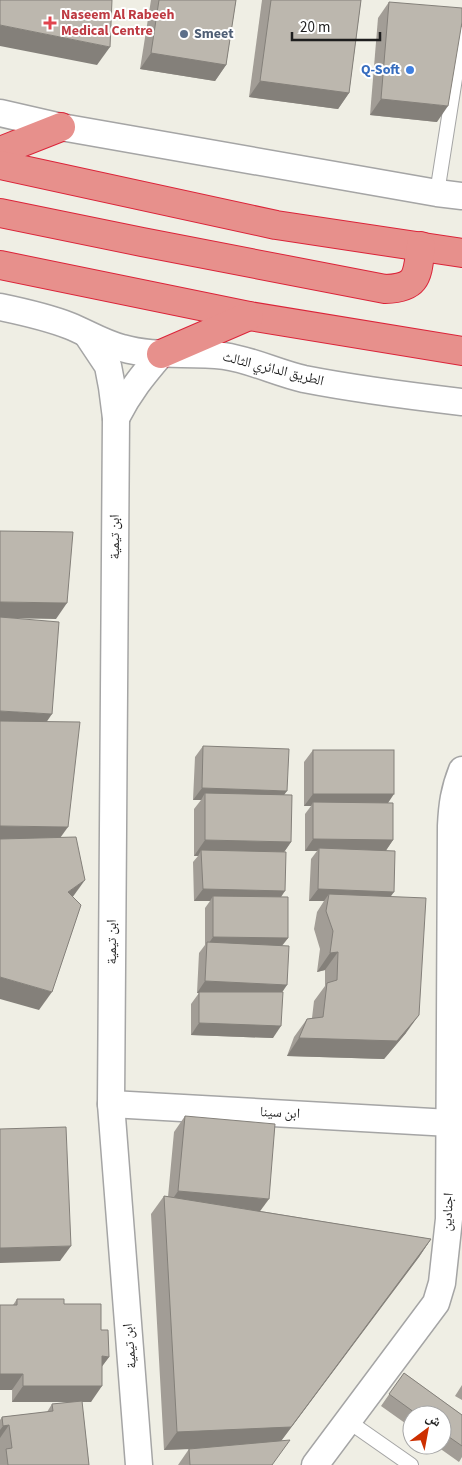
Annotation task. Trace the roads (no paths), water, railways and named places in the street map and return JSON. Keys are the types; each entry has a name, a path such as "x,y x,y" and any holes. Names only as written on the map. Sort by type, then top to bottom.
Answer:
{"highway":[{"path":"0,151 61,127"},
{"path":"0,165 276,225 462,252"},
{"path":"0,213 385,288 402,287 414,279 421,246"},
{"path":"0,265 249,316 462,350"},
{"path":"161,354 249,316"}],"street":[{"path":"0,113 61,127 449,195"},
{"name":"الطريق الدائري الثالث","path":"0,307 56,321 88,336 124,349 161,354 224,356 253,362 304,379 462,402"},
{"name":"ابن تيمية","path":"88,336 108,366 116,418 111,1104 140,1465"},
{"name":"ابن تيمية","path":"116,418 136,382 161,354"},
{"name":"اجنادين","path":"315,1465 436,1303 456,1220 450,1122 451,826 455,788 462,770"},
{"name":"ابن سينا","path":"111,1104 450,1122"}],"lane":[{"path":"449,195 462,34"},
{"path":"348,1421 411,1465"}],"place":[{"name":"Naseem Al Rabeeh Medical Centre","path":"50,23"},
{"name":"Smeet","path":"184,34"},
{"name":"Q-Soft","path":"410,70"}]}
